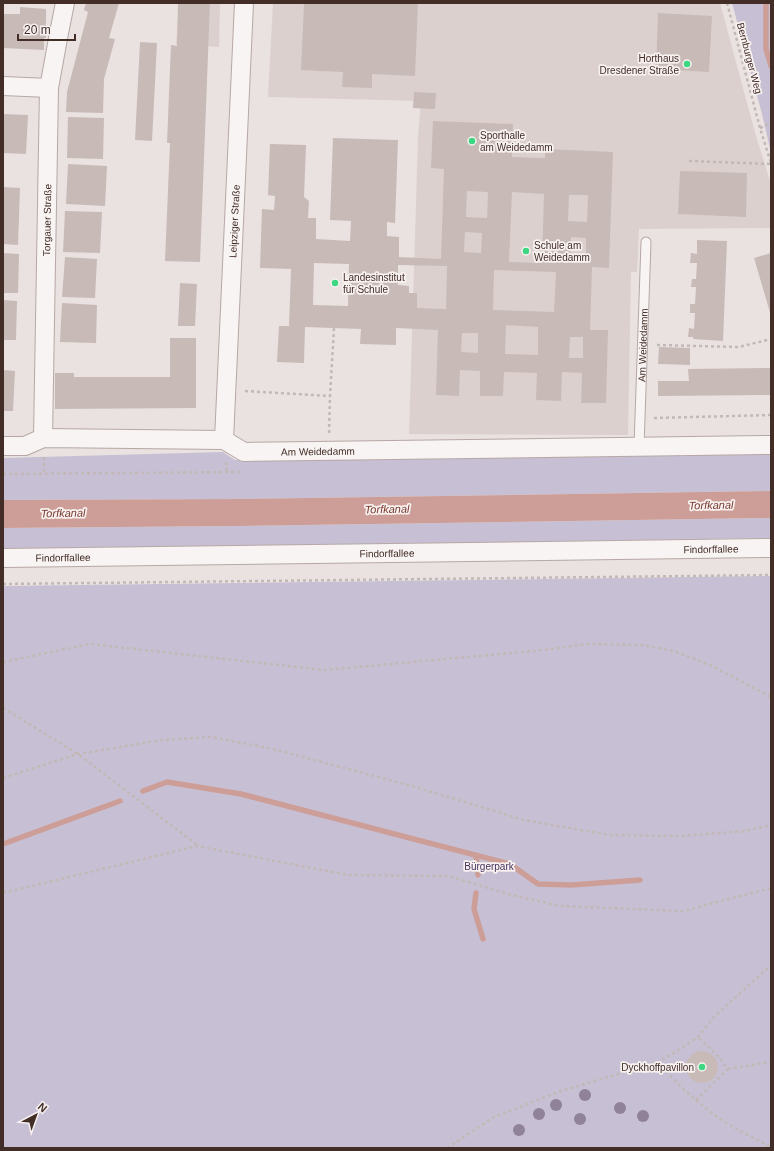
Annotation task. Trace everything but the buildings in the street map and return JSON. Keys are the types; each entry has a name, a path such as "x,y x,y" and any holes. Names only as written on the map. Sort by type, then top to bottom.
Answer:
{"street":[{"name":"Torgauer Straße","path":"43,438 49,88 65,3"},
{"name":"Leipziger Straße","path":"224,440 244,3"},
{"path":"3,86 49,88"},
{"path":"3,446 25,446 43,438 224,440"},
{"name":"Am Weidedamm","path":"224,440 244,452 771,445"},
{"name":"Findorffallee","path":"3,558 771,548"}],"lane":[{"name":"Am Weidedamm","path":"639,447 646,242"}],"path":[{"name":"Bernburger Weg","path":"727,3 760,128 771,163"},
{"path":"760,128 771,123"},
{"path":"689,161 771,163"},
{"path":"329,451 330,396 334,328"},
{"path":"642,345 739,347 771,339"},
{"path":"226,390 330,396"},
{"path":"640,418 771,415"},
{"path":"3,474 227,472"},
{"path":"3,584 771,575"},
{"path":"3,662 90,644 324,670 544,650 587,644 642,645 674,651 710,665 771,697"},
{"path":"3,708 78,754 197,846"},
{"path":"3,778 78,754 162,740 212,737 273,749 361,772 524,820 609,835 680,836 745,831 771,825"},
{"path":"3,893 197,846 348,875 449,876 508,894 560,906 682,911 771,888"},
{"path":"447,1148 494,1117 561,1091 658,1062 698,1037 713,1018 771,965"},
{"path":"698,1037 717,1055 728,1069"},
{"path":"658,1062 674,1080 696,1100 722,1120 771,1147"},
{"path":"696,1100 728,1069 771,1062"}],"shaded area":[{"path":"179,3 220,3 219,47 176,45"},
{"name":"Schule am Weidedamm","path":"273,3 720,3 756,136 771,184 771,228 639,229 637,272 631,272 628,435 409,434 418,137 421,101 268,97"}],"green space":[{"path":"732,3 771,3 771,153 762,114"},
{"path":"223,452 235,460 527,457 771,452 771,491 239,499 3,500 3,458"},
{"path":"771,518 771,538 3,549 3,528"},
{"name":"Bürgerpark","path":"771,576 771,1148 3,1148 3,586"}],"water":[{"name":"Torfkanal","path":"771,491 771,518 3,528 3,500 239,499"}],"waterway":[{"path":"766,3 766,49 771,66"},
{"path":"143,791 167,782 241,794 510,864 538,884 571,885 640,880"},
{"path":"3,844 120,801"},
{"path":"476,855 478,875"},
{"path":"476,893 474,909 483,939"}],"place":[{"name":"Horthaus Dresdener Straße","path":"687,64"},
{"name":"Sporthalle am Weidedamm","path":"472,141"},
{"name":"Schule am Weidedamm","path":"526,251"},
{"name":"Landesinstitut für Schule","path":"335,283"},
{"name":"Dyckhoffpavillon","path":"702,1067"}]}
